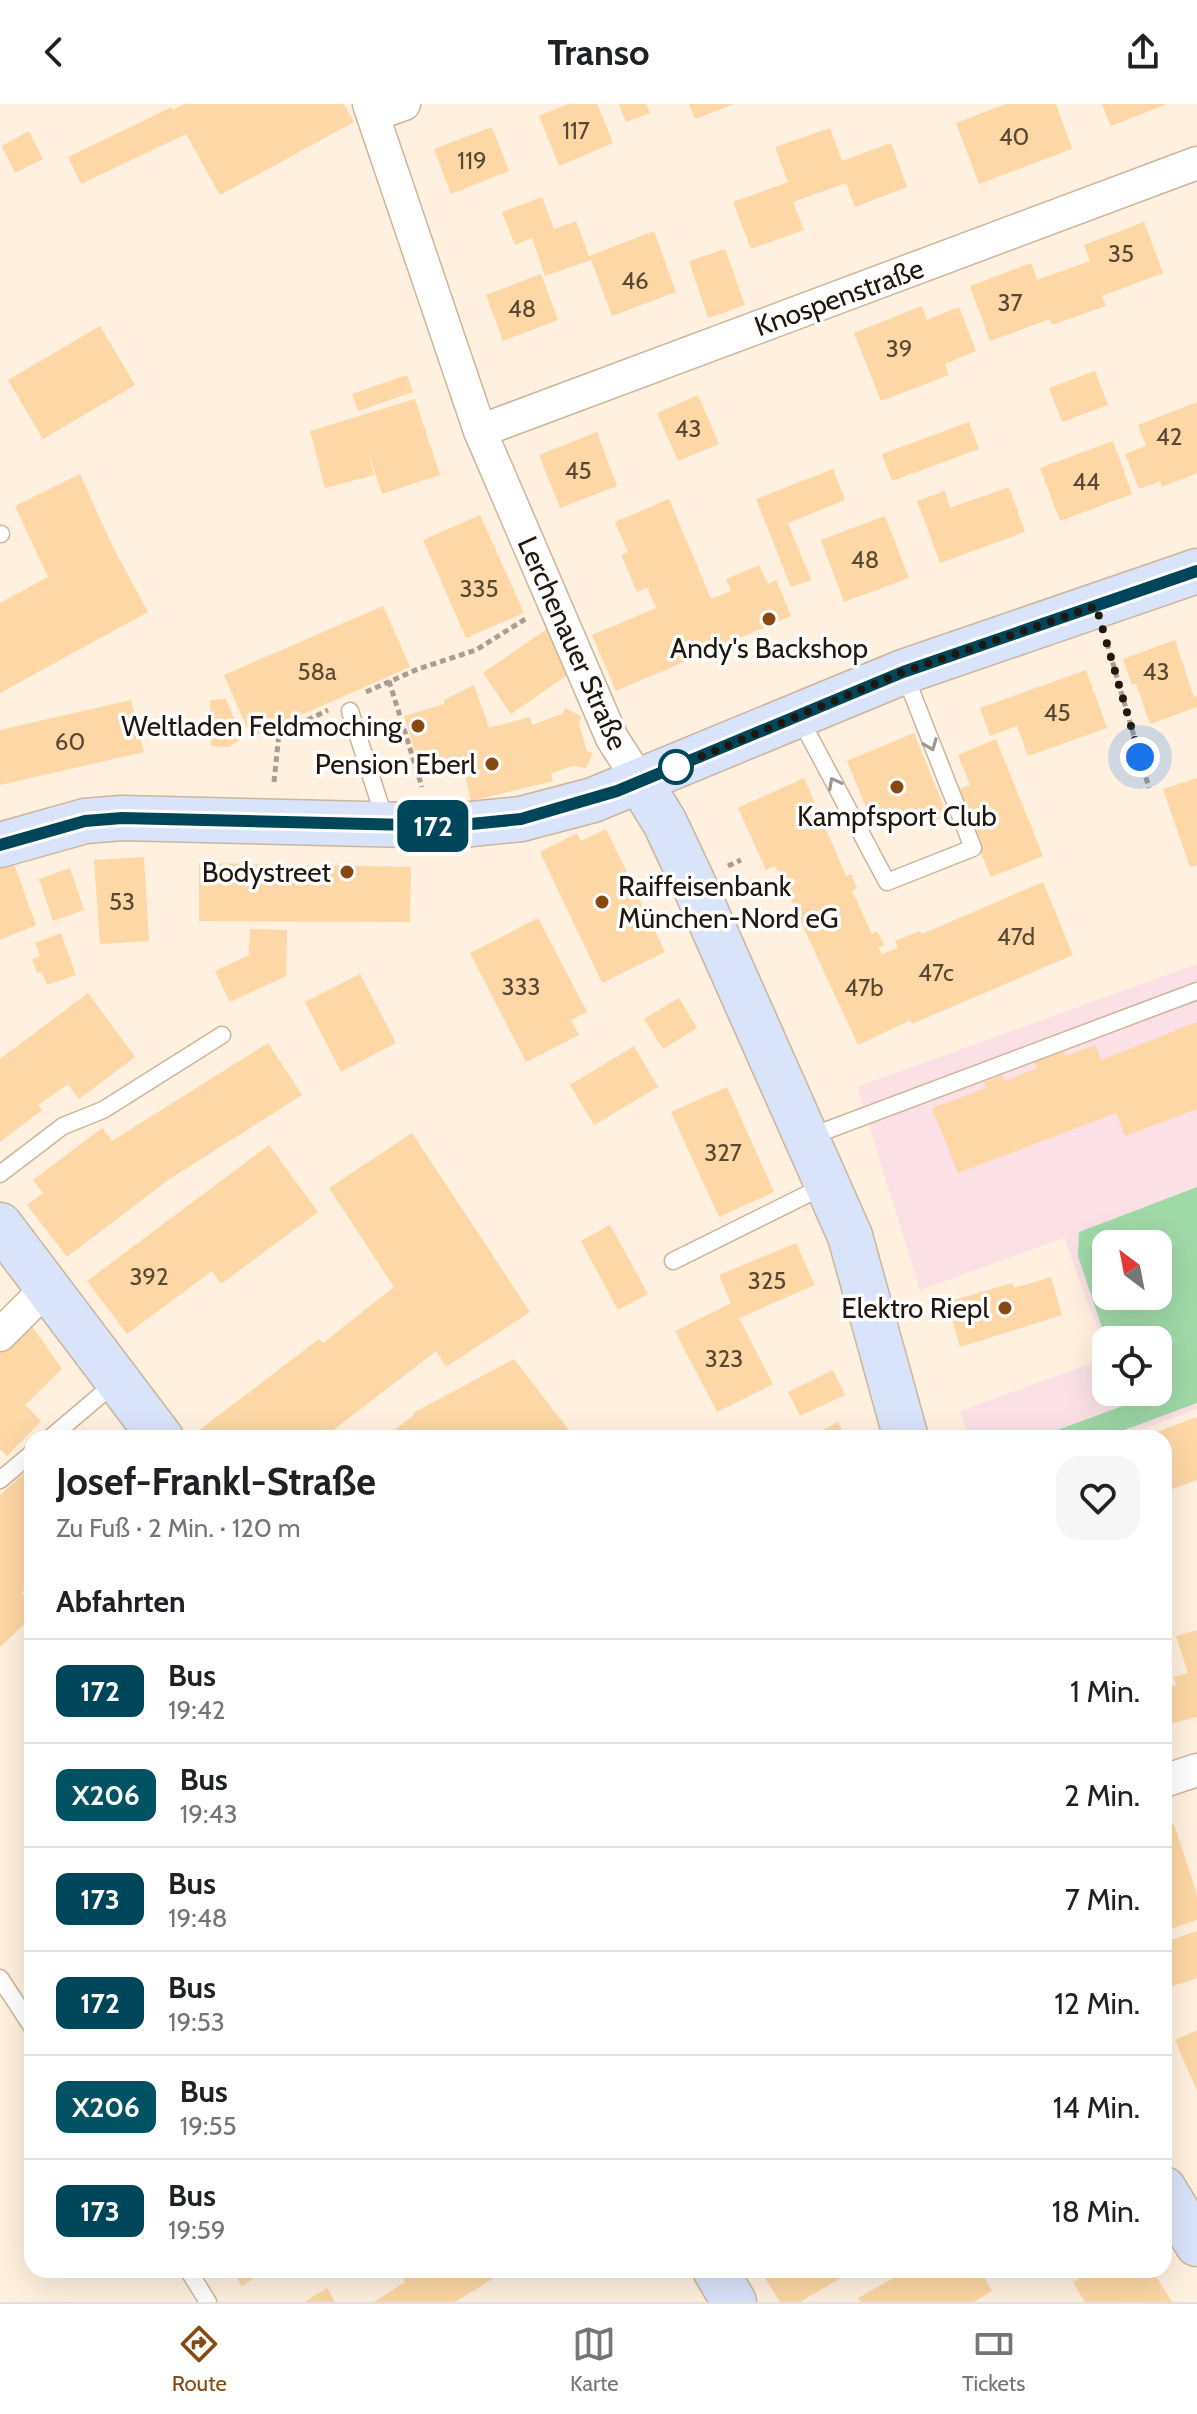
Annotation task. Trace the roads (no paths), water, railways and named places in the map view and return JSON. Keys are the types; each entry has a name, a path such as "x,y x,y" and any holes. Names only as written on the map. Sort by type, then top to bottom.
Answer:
{"main road":[{"path":"0,845 85,821 122,818 451,826 521,819 593,800 903,672 1197,571"},
{"name":"Lerchenauer Straße","path":"640,782 665,823 850,1236 904,1430"},
{"path":"0,1225 155,1430"},
{"path":"1172,2202 1197,2244"},
{"path":"720,2278 734,2302"}],"street":[{"path":"371,110 404,104"},
{"name":"Lerchenauer Straße","path":"371,110 480,431 612,738 640,782"},
{"name":"Knospenstraße","path":"480,431 1197,163"},
{"path":"0,1335 47,1288"},
{"path":"1172,1778 1197,1770"}],"lane":[{"path":"798,715 887,882 973,848 903,672"},
{"path":"350,711 386,824"},
{"path":"806,1138 1197,991"},
{"path":"0,1174 63,1126 103,1110 222,1035"},
{"path":"673,1261 827,1185"},
{"path":"60,1430 118,1381"},
{"path":"0,1480 24,1460"},
{"path":"0,1978 24,2015"},
{"path":"193,2278 208,2302"}],"place":[{"name":"Andy's Backshop","path":"769,619"},
{"name":"Weltladen Feldmoching","path":"418,726"},
{"name":"Pension Eberl","path":"492,764"},
{"name":"Kampfsport Club","path":"897,787"},
{"name":"Bodystreet","path":"347,872"},
{"name":"Raiffeisenbank München-Nord eG","path":"602,902"},
{"name":"Elektro Riepl","path":"1005,1308"}]}
